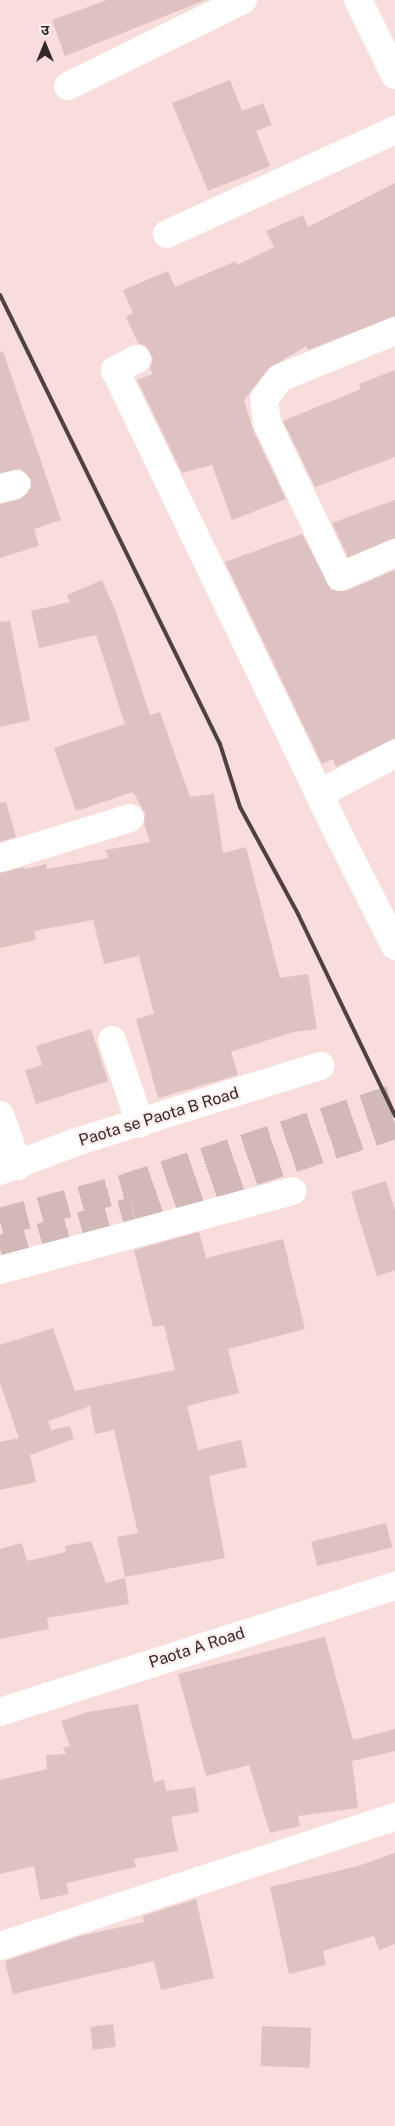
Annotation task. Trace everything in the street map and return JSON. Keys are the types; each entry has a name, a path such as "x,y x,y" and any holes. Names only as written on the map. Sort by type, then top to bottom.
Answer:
{"street":[{"path":"68,86 243,0"},
{"path":"358,0 395,75"},
{"path":"166,234 395,130"},
{"path":"395,331 280,378 264,399 267,423 340,577 395,553"},
{"path":"137,359 115,370 319,794 395,946"},
{"path":"319,794 395,754"},
{"path":"0,858 130,818"},
{"path":"112,1040 140,1124"},
{"name":"Paota se Paota B Road","path":"9,1168 76,1142 140,1124 320,1066"},
{"path":"0,1115 9,1168"},
{"path":"0,1270 293,1190"},
{"name":"Paota A Road","path":"0,1712 395,1586"},
{"path":"0,1946 395,1817"}],"building":[{"path":"107,0 205,0 65,56 52,20"},
{"path":"230,80 242,111 263,103 272,125 256,131 270,166 208,191 172,103"},
{"path":"395,183 395,316 308,350 306,346 268,369 244,400 253,430 286,499 232,520 212,465 182,473 137,380 153,374 150,368 153,359 146,346 138,343 126,317 133,313 123,290 168,271 175,287 236,261 237,265 274,247 266,231 303,215 308,227"},
{"path":"3,351 61,520 34,529 39,546 0,558 0,504 21,499 31,487 31,479 20,469 0,473 0,352"},
{"path":"395,370 395,457 315,487 283,421 361,389 359,384"},
{"path":"395,500 395,538 348,557 332,523"},
{"path":"302,534 331,590 346,591 395,570 395,738 336,767 333,759 322,764 225,562"},
{"path":"102,580 116,612 150,715 160,712 190,797 214,794 223,853 246,847 280,978 308,974 317,1029 293,1032 231,1052 238,1075 158,1098 136,1019 154,1014 139,956 104,964 93,920 34,931 36,940 0,948 0,873 24,867 25,869 46,864 47,869 108,858 106,850 150,842 144,824 145,813 133,792 76,811 54,748 125,724 96,635 39,648 31,611 70,602 67,595"},
{"path":"10,621 30,720 0,727 0,622"},
{"path":"6,802 16,837 0,842 0,803"},
{"path":"91,1029 108,1081 36,1104 25,1070 42,1065 36,1046"},
{"path":"386,1181 395,1210 395,1270 377,1276 351,1192"},
{"path":"199,1232 206,1258 283,1239 305,1329 228,1349 239,1393 187,1406 198,1450 241,1440 247,1467 209,1476 225,1558 125,1577 117,1537 138,1533 114,1430 95,1434 90,1406 48,1421 51,1430 70,1426 74,1439 30,1455 36,1482 0,1490 0,1442 19,1438 0,1383 0,1345 53,1328 75,1391 175,1370 164,1325 153,1327 134,1250"},
{"path":"386,1523 392,1547 317,1566 311,1542"},
{"path":"91,1541 106,1583 125,1578 129,1604 47,1618 49,1629 0,1639 0,1549 22,1543 27,1561 66,1552 65,1546"},
{"path":"325,1637 353,1740 395,1729 395,1751 352,1761 358,1808 298,1816 300,1826 270,1833 249,1765 206,1776 178,1674"},
{"path":"138,1704 154,1782 164,1780 166,1791 195,1787 199,1812 171,1817 178,1851 134,1859 136,1867 66,1883 69,1894 40,1900 34,1866 0,1874 0,1780 47,1769 46,1755 66,1754 63,1748 70,1746 61,1721 88,1712"},
{"path":"395,1853 395,1944 379,1950 374,1936 323,1951 326,1965 289,1974 270,1887 358,1866"},
{"path":"196,1899 214,1978 161,1990 154,1961 13,1994 5,1961 80,1936 144,1922 143,1916"},
{"path":"113,2024 116,2047 93,2050 90,2027"},
{"path":"262,2026 311,2028 310,2068 261,2066"}],"tunnel":[{"path":"0,1222 125,1188 395,1098"},
{"path":"0,1249 133,1211 395,1125"}],"railway":[{"path":"0,295 220,744 240,807 298,914 395,1116"}]}
